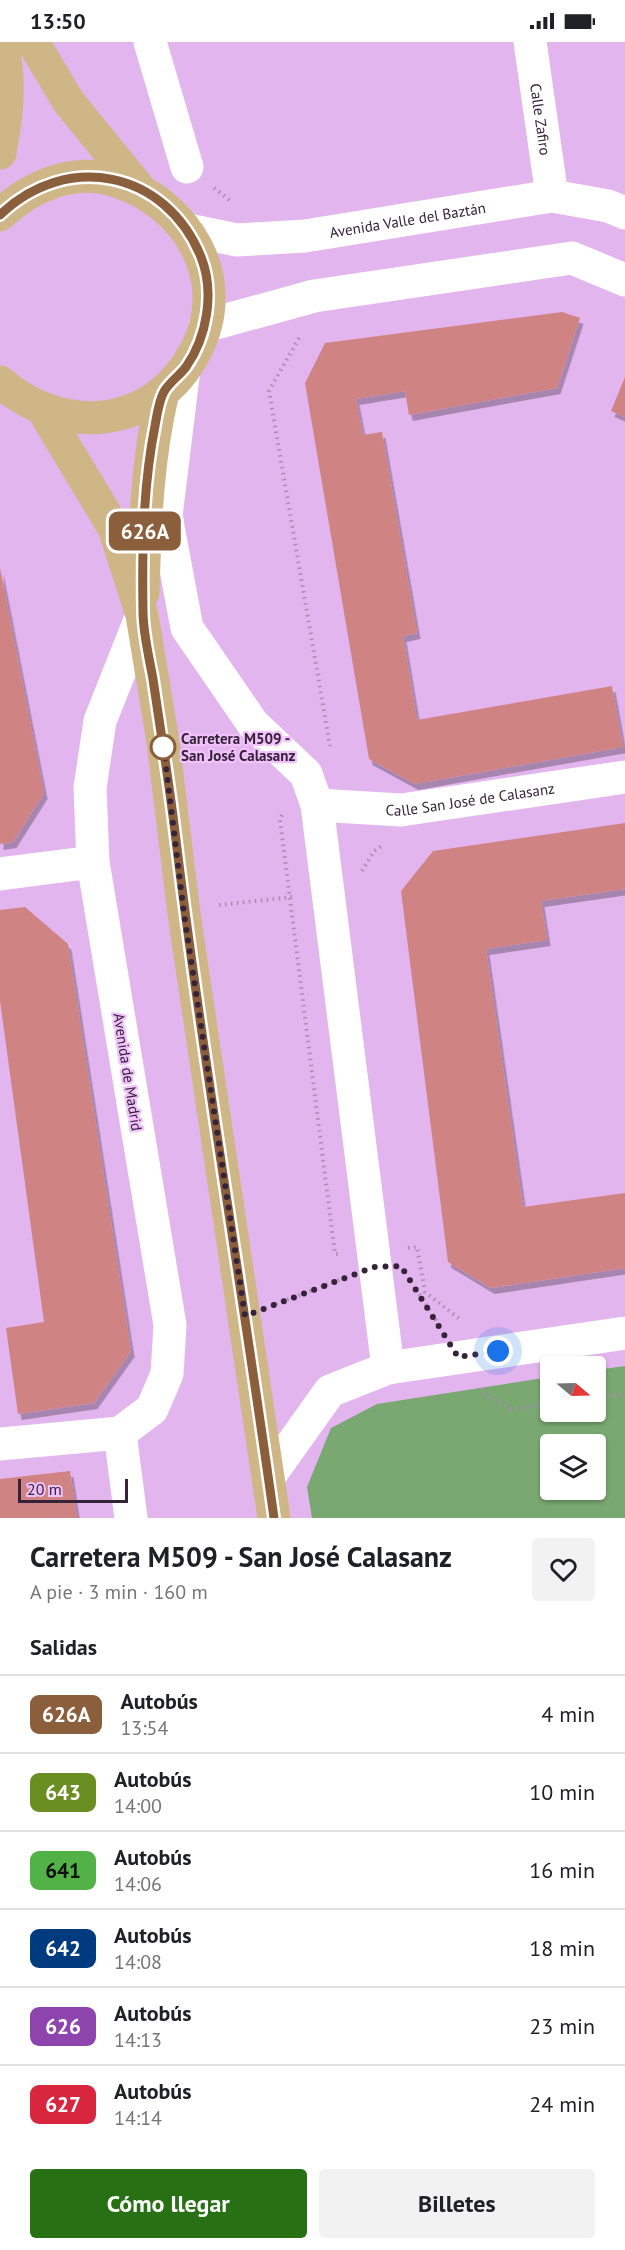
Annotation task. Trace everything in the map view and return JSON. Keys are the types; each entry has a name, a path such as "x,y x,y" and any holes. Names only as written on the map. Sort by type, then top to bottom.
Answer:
{"main road":[{"path":"0,153 6,120 7,62 2,42"},
{"path":"33,42 68,101 138,187"},
{"path":"0,215 16,200 44,184 75,177 107,178 138,187 166,205 188,230 202,260 208,293 205,326 197,349 173,381 136,409 105,418 74,418 43,410 19,398 0,382"},
{"name":"Avenida de Madrid","path":"142,615 146,488 154,428 173,381"},
{"name":"Avenida de Madrid","path":"43,410 114,528 142,615 163,742 184,914 274,1518"}],"street":[{"path":"150,42 186,167"},
{"name":"Calle Zafiro","path":"530,42 552,196"},
{"name":"Avenida Valle del Baztán","path":"188,230 237,240 305,236 552,196 608,206 625,213"},
{"path":"205,326 314,296 572,258 625,280"},
{"path":"173,381 166,516 187,628 254,724 306,774 317,805 388,1368"},
{"name":"Avenida de Madrid","path":"120,1432 152,1409 167,1374 170,1325 93,862 90,788 100,721 142,615"},
{"name":"Calle San José de Calasanz","path":"317,805 401,810 625,777"},
{"path":"0,874 93,862"},
{"path":"268,1478 330,1391 388,1368 625,1333"},
{"path":"0,1444 120,1432 131,1518"}],"path":[{"path":"212,906 290,897"},
{"path":"245,1316 374,1267 401,1266 458,1357"},
{"path":"606,1397 625,1394"}],"green space":[{"path":"625,1366 625,1518 312,1518 307,1487 331,1428 377,1404 540,1379 540,1422 606,1422 606,1369"}],"building":[{"path":"562,312 580,318 557,388 409,415 405,391 356,399 363,435 382,432 417,633 403,636 417,720 612,686 623,747 415,784 369,759 305,383 325,343"},
{"path":"625,377 625,417 611,411"},
{"path":"0,568 44,793 13,842 0,844"},
{"path":"625,823 625,889 541,901 547,940 486,949 523,1207 625,1193 625,1268 491,1288 448,1262 401,891 433,851"},
{"path":"25,907 68,944 131,1351 94,1403 18,1414 6,1328 44,1322 0,1001 0,910"},
{"path":"70,1471 77,1518 0,1518 0,1479"}],"bus line":[{"name":"626A","path":"0,215 16,200 44,184 75,177 107,178 138,187 166,205 188,230 202,260 208,293 205,326 197,349 184,369 163,392 154,428 146,488 142,615 163,742 184,914 274,1518"}],"place":[{"name":"Carretera M509 - San José Calasanz","path":"163,747"}],"route":[{"path":"163,747 163,742 184,914 245,1316 374,1267 401,1266 458,1357 498,1351"}]}
